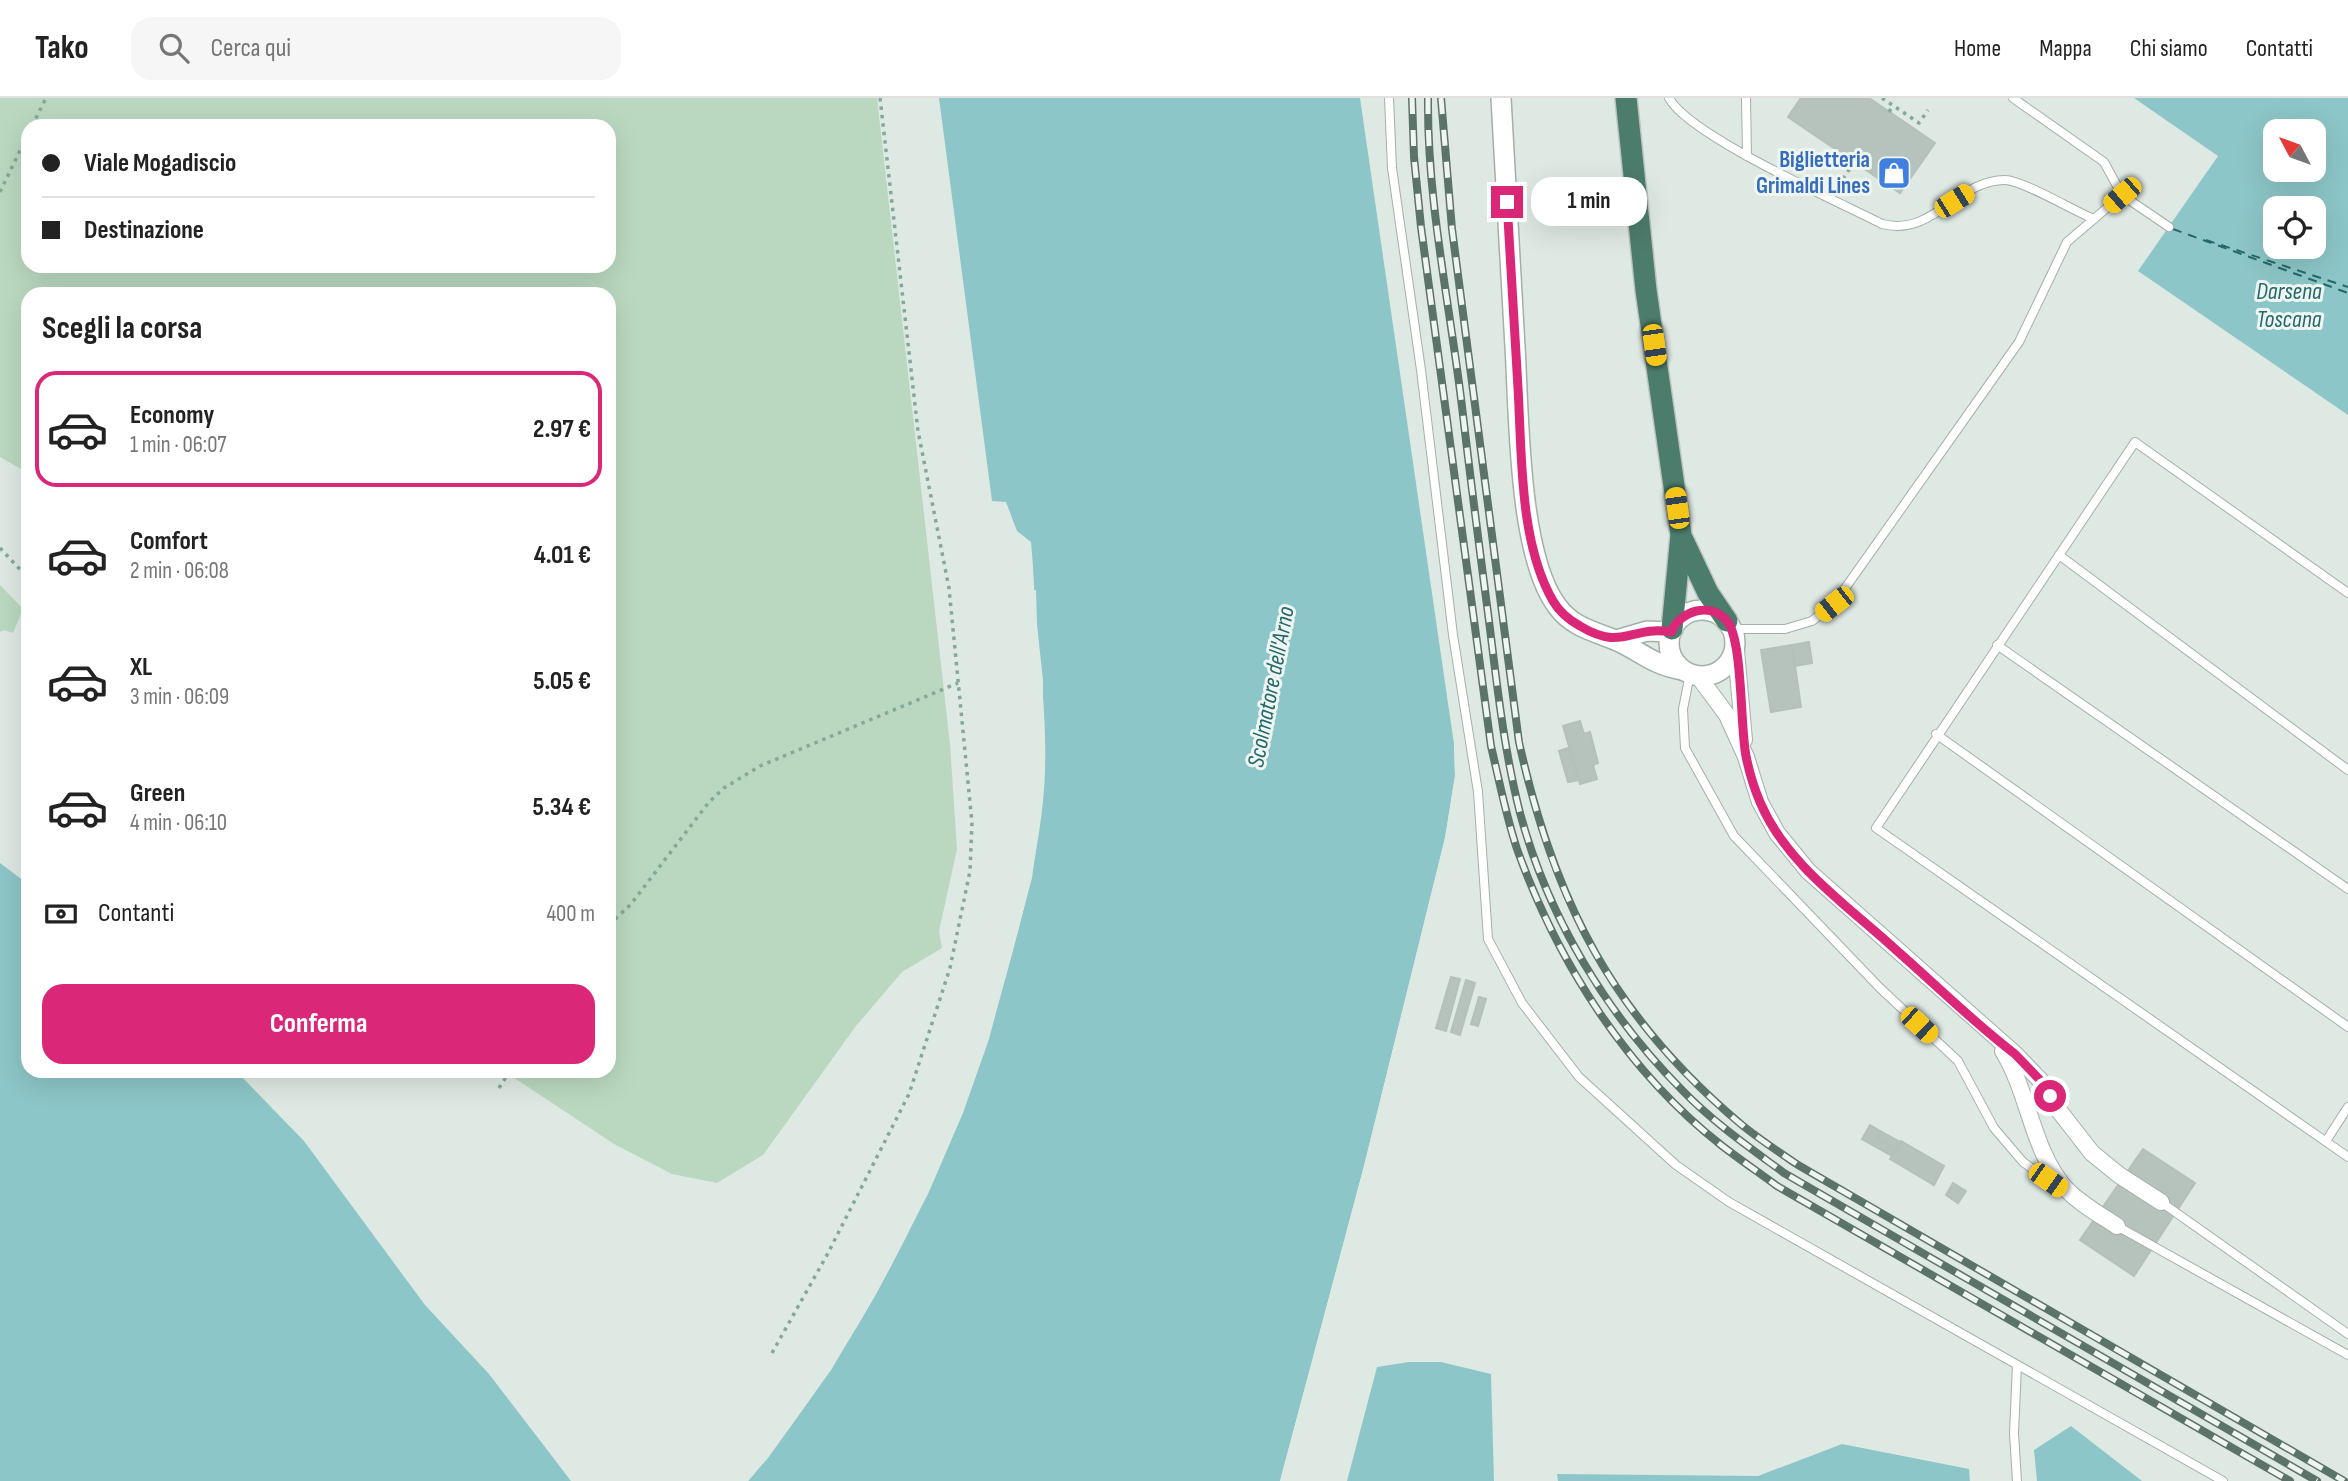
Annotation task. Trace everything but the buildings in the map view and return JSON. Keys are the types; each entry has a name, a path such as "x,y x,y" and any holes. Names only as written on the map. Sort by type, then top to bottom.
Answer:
{"highway":[{"path":"1626,98 1646,290 1681,535 1671,631"},
{"path":"1681,535 1702,581 1731,629"}],"street":[{"path":"1501,98 1524,490 1532,541 1540,570 1558,608 1577,625 1594,634 1616,640 1662,666 1690,673 1717,673 1731,659 1731,629"},
{"path":"1746,757 1731,629 1718,614 1697,610 1678,620 1671,631 1670,653 1723,706 1746,757 1760,802 1788,850 2040,1080 2092,1153 2119,1175 2161,1202"},
{"path":"1616,640 1647,631 1671,631"},
{"path":"1997,1040 2021,1086 2052,1168 2065,1188 2085,1206 2117,1226"}],"lane":[{"path":"1389,98 1392,168 1421,370 1453,635 1478,792 1488,939 1522,1003 1579,1077 1676,1165 1729,1202 2223,1481"},
{"path":"1670,98 1691,120 1747,156 1882,223 1898,228 1917,224 1989,182 2008,180 2094,219"},
{"path":"1746,98 1747,156"},
{"path":"2013,98 2104,162 2122,195 2169,227"},
{"path":"1731,629 1785,629 1812,621 1834,604 2019,342 2067,243 2122,195"},
{"path":"2348,593 2136,442 1876,828 2348,1157"},
{"path":"2059,555 2348,770"},
{"path":"1997,645 2348,889"},
{"path":"1690,673 1683,709 1685,748 1734,836 1880,988 1958,1062 1994,1128 2023,1163 2085,1206"},
{"path":"1937,734 2348,1027"},
{"path":"2326,1141 2348,1107"},
{"path":"2161,1202 2348,1334"},
{"path":"2117,1226 2348,1355"},
{"path":"2017,1364 2014,1433 2017,1481"}],"path":[{"path":"36,119 46,98"},
{"path":"772,1353 827,1255 909,1094 950,968 970,872 972,822 949,588 916,418 880,98"},
{"path":"1882,98 1919,123 1928,110"},
{"path":"1889,112 1893,106"},
{"path":"0,192 21,148"},
{"path":"1843,179 1854,162"},
{"path":"0,548 21,570"},
{"path":"616,918 631,904 709,802 724,788 760,766 958,683"},
{"path":"499,1088 505,1078"}],"green space":[{"path":"0,98 877,98 950,744 957,849 939,931 942,948 902,972 856,1026 763,1155 717,1183 672,1174 614,1144 515,1078 616,1078 616,287 21,287 21,469 0,457"},
{"path":"0,585 21,607 21,614 13,633 4,630 0,632"}],"water":[{"name":"Scolmatore dell'Arno","path":"939,98 1360,98 1454,744 1455,776 1445,838 1364,1166 1280,1481 748,1481 833,1366 904,1242 934,1178 985,1044 1018,933 1037,846 1045,779 1045,735 1031,542 1017,531 1006,502 992,501"},
{"name":"Darsena Toscana","path":"2134,98 2348,98 2348,415 2138,271 2218,156"},
{"path":"0,863 21,879 21,1078 243,1078 304,1141 425,1305 489,1374 571,1481 0,1481"},
{"path":"1409,1362 1441,1362 1491,1374 1494,1481 1347,1481 1377,1367"},
{"path":"2071,1426 2142,1481 2037,1481 2034,1450"},
{"path":"1842,1444 1969,1469 1970,1481 1558,1481 1557,1474 1758,1476"}],"pier":[{"path":"1036,590 1043,680 1043,798 1032,878 989,1039 963,1113 928,1194 875,1296 831,1370 768,1458 748,1481 745,1481 828,1368 872,1295 925,1192 959,1112 985,1038 1029,877 1040,798 1040,680 1032,591"},
{"path":"1454,744 1457,745 1458,776 1449,838 1368,1167 1284,1481 1280,1481 1364,1166 1445,838 1455,776"}],"ferry route":[{"path":"2173,229 2348,293"},
{"path":"2206,240 2348,287"}],"railway":[{"path":"1412,98 1414,157 1421,227 1491,746 1513,836 1534,891 1553,933 1599,1012 1655,1083 1687,1115 1721,1145 1777,1186 2290,1481"},
{"path":"1428,98 1435,217 1498,693 1510,765 1520,813 1547,890 1564,927 1605,997 1655,1062 1695,1102 1784,1173 2317,1481"},
{"path":"1441,98 1452,229 1519,742 1533,800 1571,905 1624,999 1658,1043 1697,1084 1749,1130 1798,1165 2344,1481"}],"place":[{"name":"Biglietteria Grimaldi Lines","path":"1894,173"}],"route":[{"path":"1507,202 1524,490 1532,541 1540,570 1558,608 1577,625 1594,634 1616,640 1647,631 1671,632 1678,620 1697,610 1708,610 1727,621 1735,639 1746,757 1760,802 1788,850 1808,871 2015,1054 2040,1080 2050,1096"}]}
